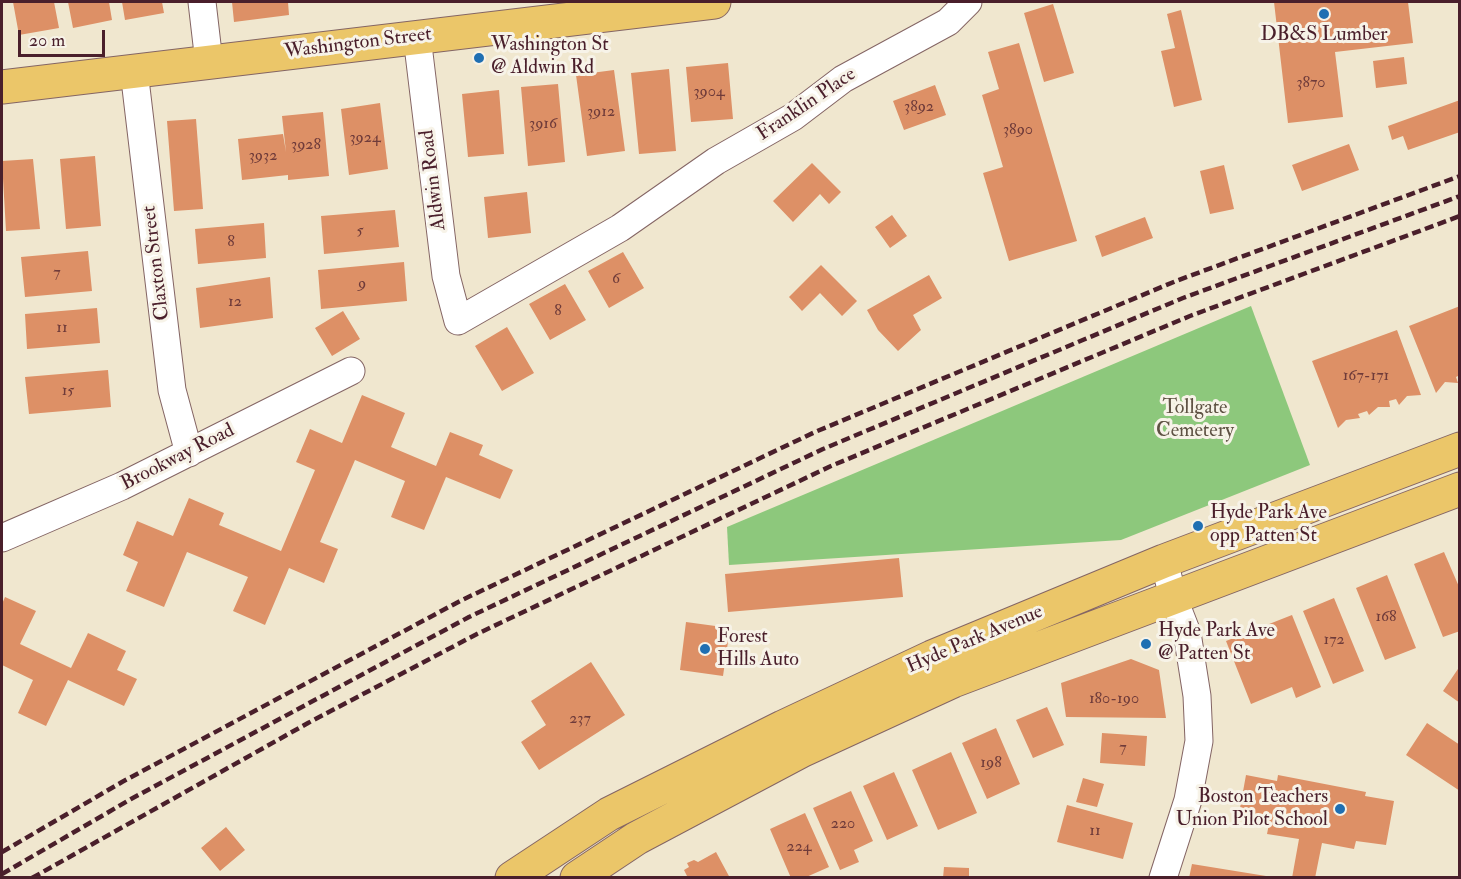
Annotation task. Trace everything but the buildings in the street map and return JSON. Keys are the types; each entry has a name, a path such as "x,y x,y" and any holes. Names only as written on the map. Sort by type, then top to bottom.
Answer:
{"main road":[{"name":"Washington Street","path":"2,87 714,2"},
{"name":"Hyde Park Avenue","path":"512,878 609,814 932,657 1164,561 1460,449"},
{"name":"Hyde Park Avenue","path":"577,878 637,838 804,750 953,681 1460,489"},
{"path":"708,764 725,792"}],"street":[{"path":"202,2 208,62"},
{"name":"Franklin Place","path":"458,321 604,238 716,161 780,126 843,79 948,22 968,2"},
{"name":"Aldwin Road","path":"417,37 446,276 458,321"},
{"name":"Claxton Street","path":"134,71 172,390 189,453"},
{"name":"Brookway Road","path":"2,538 95,499 351,371"},
{"path":"1163,878 1188,800 1199,741 1197,696 1187,633 1173,597 1164,561"}],"green space":[{"name":"Tollgate Cemetery","path":"1251,306 1310,465 1121,540 729,565 727,527"}],"railway":[{"path":"2,852 122,782 460,601 815,432 1176,281 1460,176"},
{"path":"2,874 131,799 469,617 823,449 1183,298 1460,196"},
{"path":"32,878 308,723 477,634 831,466 1190,316 1460,216"}],"place":[{"name":"DB&S Lumber","path":"1324,14"},
{"name":"Washington St @ Aldwin Rd","path":"479,58"},
{"name":"Hyde Park Ave opp Patten St","path":"1198,526"},
{"name":"Hyde Park Ave @ Patten St","path":"1146,644"},
{"name":"Forest Hills Auto","path":"705,649"},
{"name":"Boston Teachers Union Pilot School","path":"1340,809"}]}
